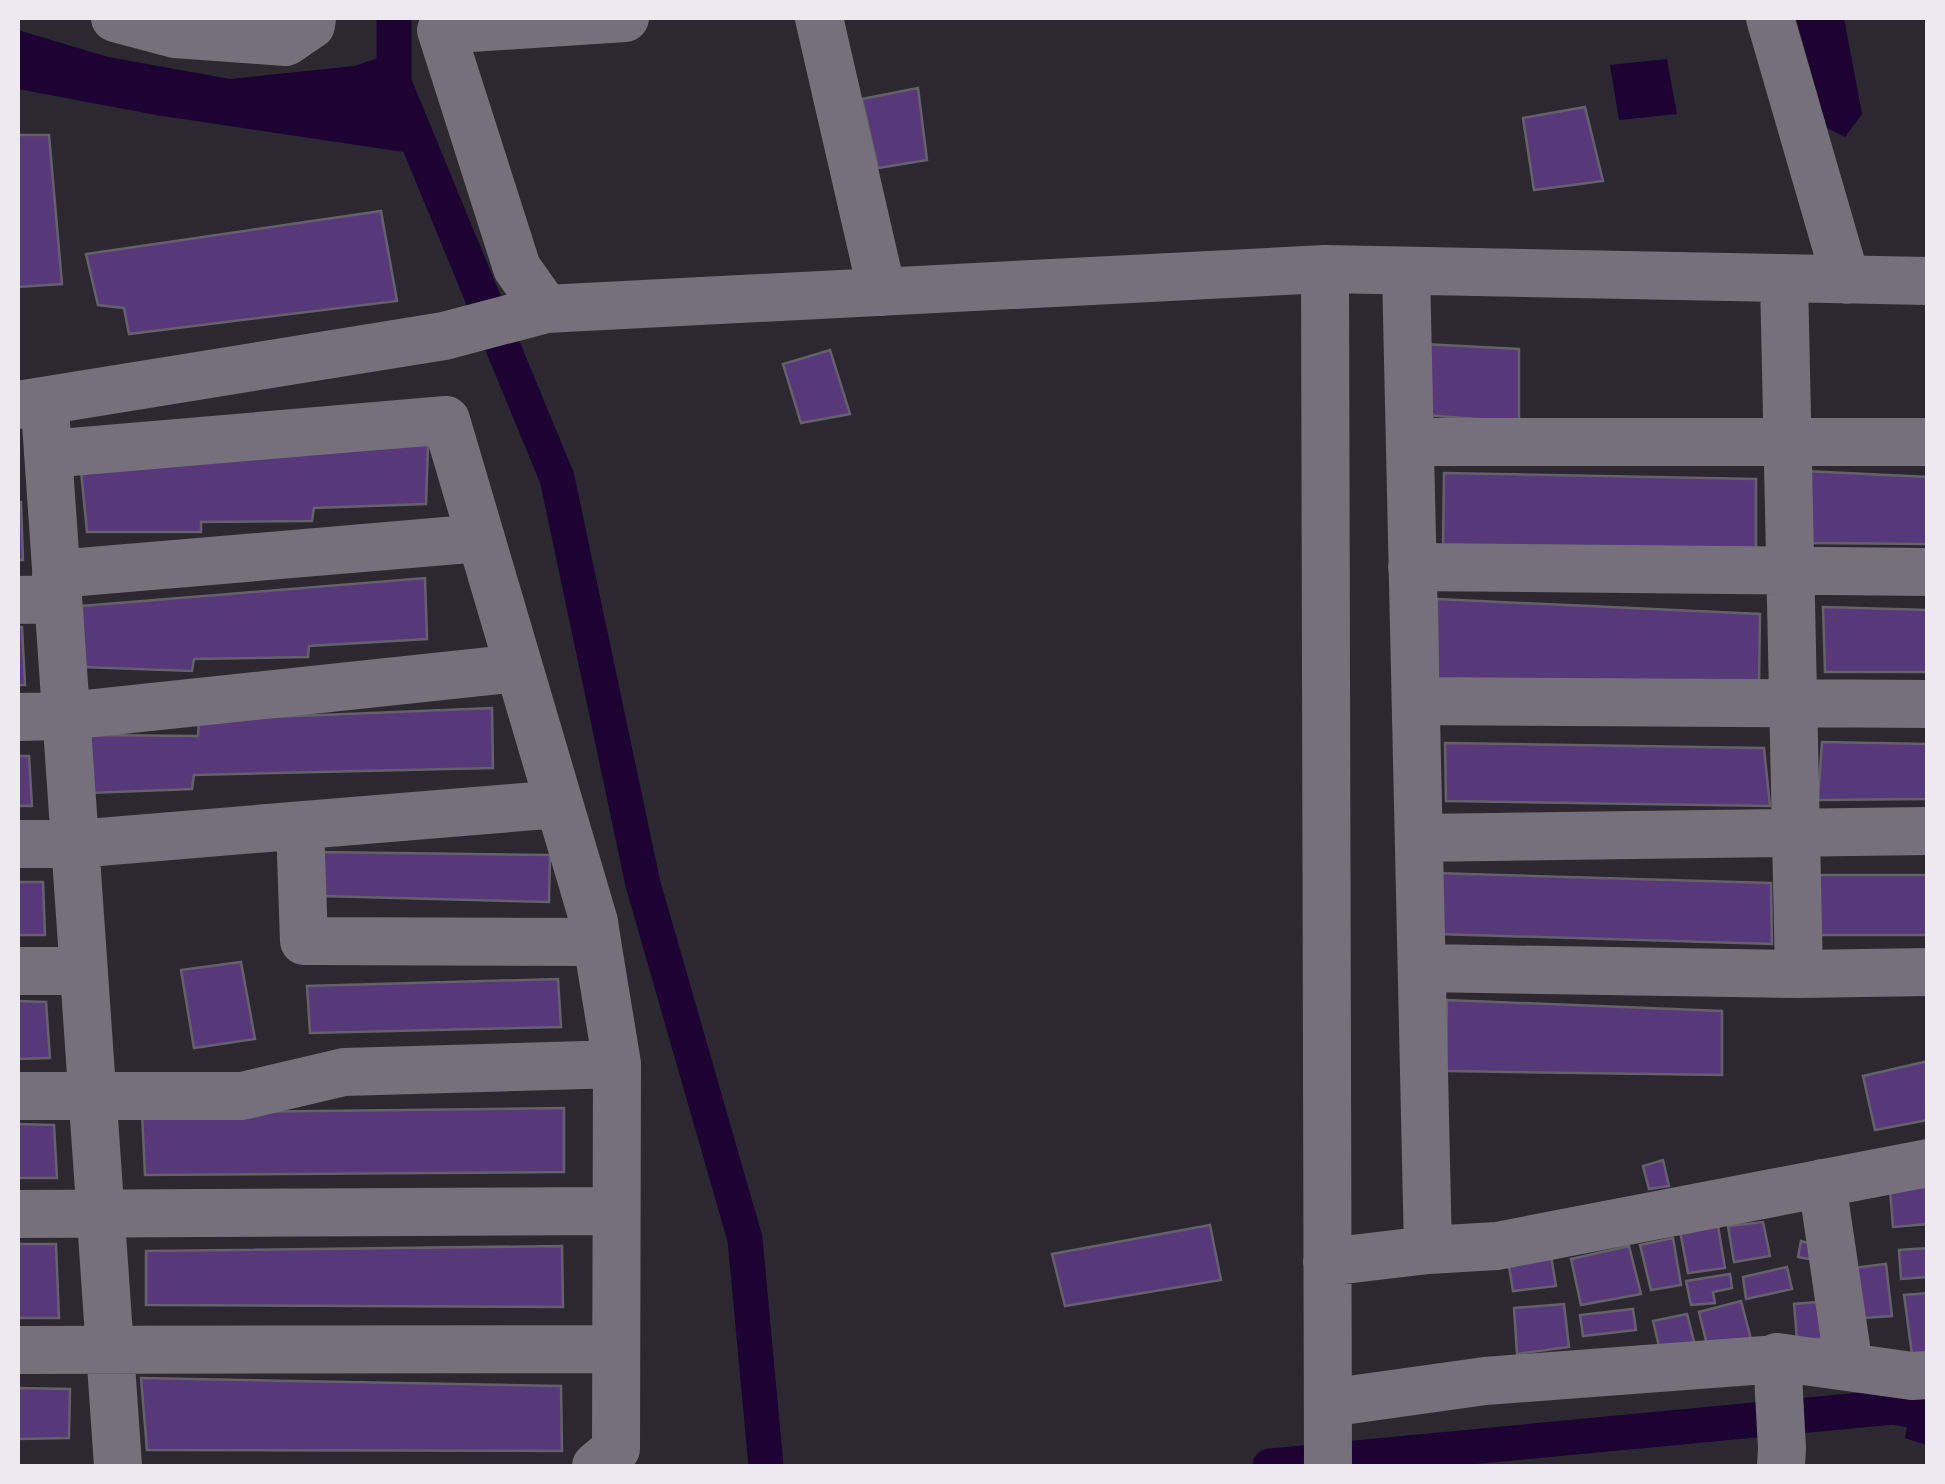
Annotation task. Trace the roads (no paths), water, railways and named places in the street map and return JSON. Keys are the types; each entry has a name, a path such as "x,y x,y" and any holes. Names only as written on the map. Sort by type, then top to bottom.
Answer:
{"street":[{"path":"115,18 175,34 286,42 311,25 312,18"},
{"path":"546,309 518,268 440,24 625,18"},
{"path":"819,18 882,292"},
{"path":"1770,18 1846,280"},
{"path":"1325,270 1328,1466"},
{"path":"118,1466 66,716 44,591 31,403 444,336 546,309 1325,270 1928,282"},
{"path":"1406,271 1428,1250"},
{"path":"1784,278 1800,974"},
{"path":"38,468 446,420 594,922 617,1064 616,1450 596,1466"},
{"path":"1410,442 1928,442"},
{"path":"44,591 481,538"},
{"path":"1412,566 1928,572"},
{"path":"18,717 66,716 519,668"},
{"path":"1416,701 1928,704"},
{"path":"18,844 75,844 559,804"},
{"path":"300,826 304,941 597,942"},
{"path":"1419,838 1928,830"},
{"path":"1422,968 1800,974 1928,972"},
{"path":"18,971 84,971"},
{"path":"18,1096 242,1096 344,1072 617,1064"},
{"path":"1327,1262 1497,1246 1928,1163"},
{"path":"1822,1184 1849,1367"},
{"path":"18,1214 616,1211"},
{"path":"18,1350 616,1350"},
{"path":"1328,1408 1485,1381 1778,1357 1928,1375"},
{"path":"1778,1360 1781,1466"}],"waterway":[{"path":"394,18 394,83 557,478 643,884 745,1239 766,1466"},
{"path":"1270,1466 1893,1407 1928,1413"}]}
